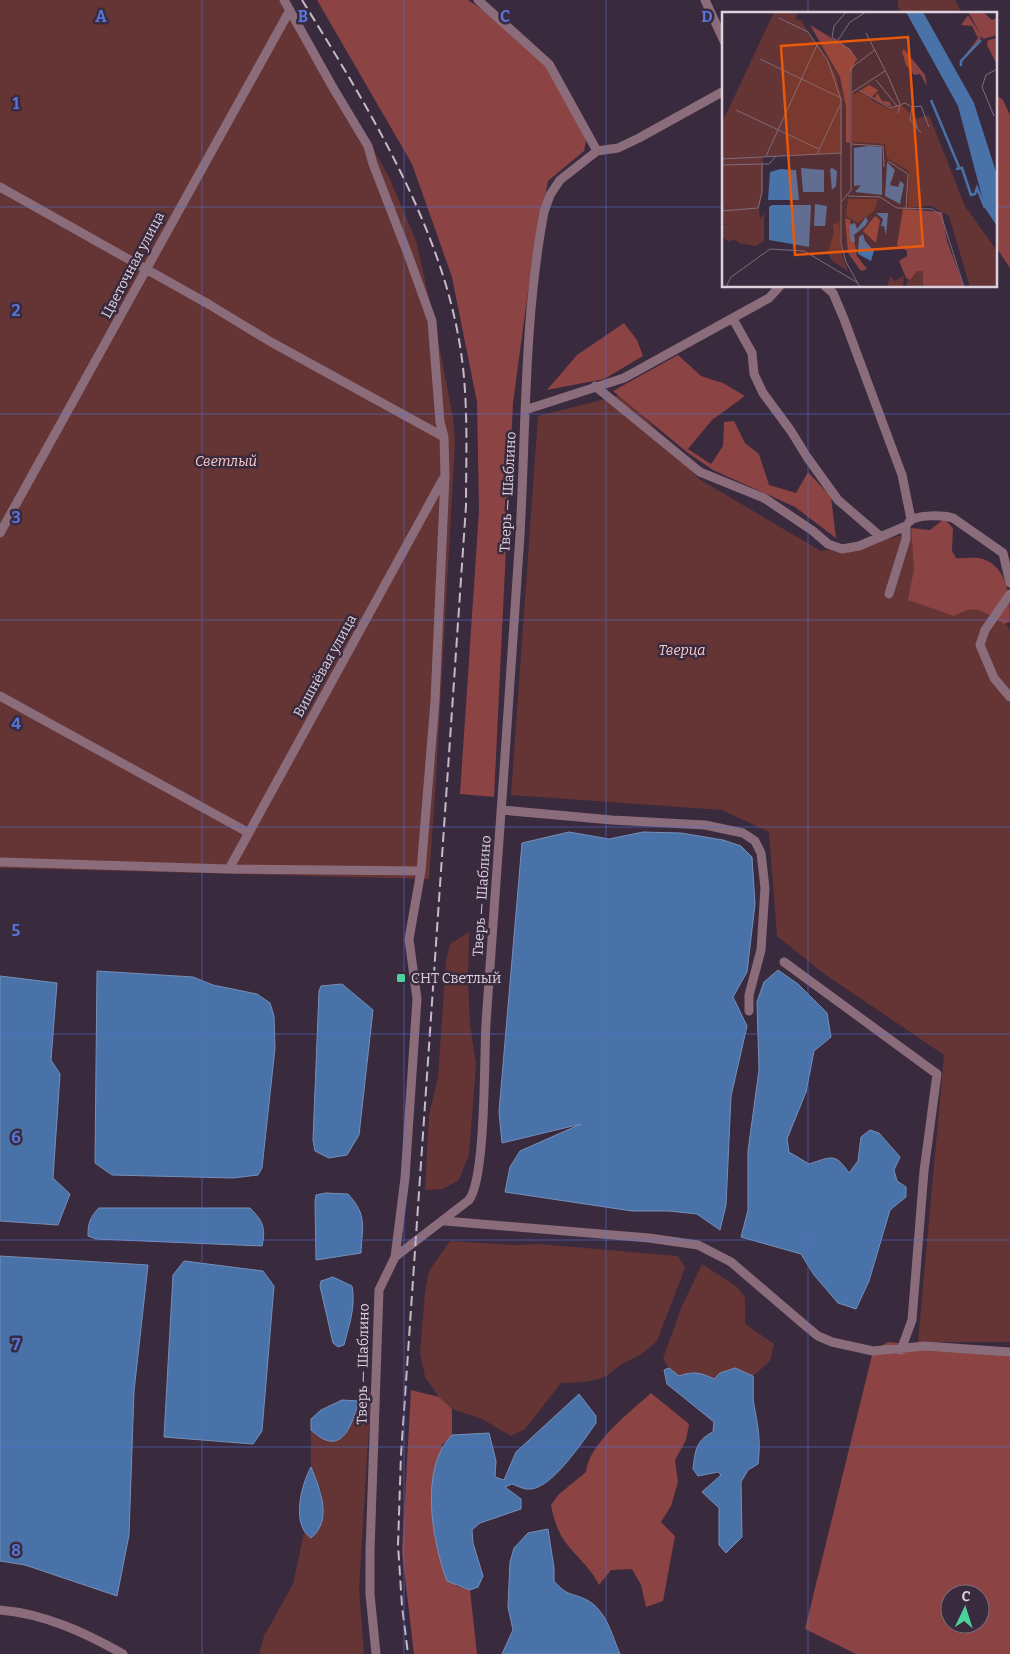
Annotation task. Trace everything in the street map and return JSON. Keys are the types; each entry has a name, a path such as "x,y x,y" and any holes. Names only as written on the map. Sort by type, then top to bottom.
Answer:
{"street":[{"path":"284,0 368,146 373,164 410,257 432,321 440,422 444,437 445,476 435,701 421,871 409,940 417,999 405,1178 395,1257"},
{"path":"478,0 549,64 597,151 618,148 722,92"},
{"path":"704,0 722,38"},
{"name":"Цветочная улица","path":"0,533 290,10"},
{"name":"Тверь — Шаблино","path":"376,1654 370,1558 377,1303 381,1285 395,1257 471,1198 478,1176 514,631 527,353 545,208 552,191 562,177 597,151"},
{"path":"0,187 271,342 444,437"},
{"path":"525,410 624,378 769,298 778,288"},
{"path":"831,290 902,475 908,523 906,539 889,594"},
{"path":"732,319 752,353 754,374 764,393 792,430 807,457 838,500 881,537"},
{"path":"595,386 700,472 764,498 813,531 828,544 845,549 881,537 908,523 946,516 953,518 1007,554 1010,583"},
{"name":"Вишнёвая улица","path":"229,869 445,476"},
{"path":"1010,594 985,630 980,645 994,678 1010,697"},
{"path":"0,696 249,833"},
{"path":"501,810 612,820 705,824 744,833 755,841 761,853 765,888 761,950 749,995 749,1011"},
{"path":"0,862 229,869 421,871"},
{"path":"784,962 937,1074 924,1171 912,1320 901,1350"},
{"path":"445,1220 649,1238 698,1245 731,1262 818,1336 832,1342 873,1351 901,1350 925,1346 1010,1352"},
{"path":"0,1610 32,1615 69,1626 123,1654"}],"green space":[{"name":"Светлый","path":"0,0 288,0 389,177 416,241 435,324 453,418 455,443 429,879 0,868"},
{"path":"898,0 955,0 961,12 901,12 898,7"},
{"name":"Тверца","path":"625,394 699,479 821,551 920,532 1010,629 1010,1342 918,1342 944,1055 823,973 777,936 769,832 722,810 511,795 538,416"},
{"path":"469,932 468,979 470,1025 476,1064 469,1155 459,1180 443,1189 425,1190 429,1115 438,1077 446,961 450,944"},
{"path":"450,1241 514,1245 539,1244 678,1256 685,1268 657,1341 641,1354 622,1364 603,1378 585,1382 561,1383 525,1429 511,1436 482,1419 452,1409 439,1397 425,1377 420,1352 425,1292 429,1271"},
{"path":"702,1264 736,1286 745,1297 745,1324 774,1344 770,1361 753,1376 735,1368 720,1373 714,1379 691,1372 679,1376 669,1368 663,1358 682,1306"},
{"path":"368,1386 371,1393 359,1589 364,1654 259,1654 264,1636 293,1584 304,1533 311,1538 322,1493 311,1467 311,1430 318,1437 337,1440 348,1429"}],"shaded area":[{"path":"317,0 468,0 495,18 546,62 587,137 584,151 548,181 532,262 513,403 494,797 460,794 479,511 477,402 452,277 412,164"},
{"path":"998,96 1003,100 1010,115 1010,268 998,250"},
{"path":"624,323 637,340 643,356 604,379 547,390 577,355"},
{"path":"678,355 701,376 723,383 745,396 712,420 688,449 711,464 723,446 724,422 734,421 745,443 759,454 769,485 796,493 808,472 831,497 836,538 795,507 713,470 688,453 613,391"},
{"path":"944,519 953,528 952,551 956,558 983,559 992,563 998,569 1006,585 1010,622 1004,624 985,613 975,610 962,612 954,616 908,600 914,569 911,528 930,530"},
{"path":"888,1342 1010,1355 1010,1654 856,1654 805,1629 873,1351"},
{"path":"411,1390 439,1397 452,1409 452,1435 442,1445 456,1586 470,1590 477,1654 414,1654 402,1552"},
{"path":"651,1393 689,1424 686,1440 675,1460 678,1482 671,1506 661,1522 675,1536 663,1601 646,1607 641,1585 632,1569 611,1570 599,1585 560,1533 551,1505 558,1495 586,1472 594,1450 602,1439"}],"water":[{"path":"569,832 609,839 643,832 681,833 723,840 741,846 752,857 755,904 747,972 733,997 747,1026 731,1096 726,1205 720,1230 697,1214 669,1211 632,1211 505,1192 510,1167 520,1151 581,1124 502,1143 499,1112 522,843"},
{"path":"778,970 798,984 827,1013 831,1037 814,1051 806,1092 787,1139 789,1152 809,1164 828,1158 836,1159 849,1173 858,1161 861,1137 870,1130 879,1133 900,1157 894,1170 897,1181 906,1187 906,1197 890,1210 869,1281 856,1309 838,1303 814,1275 801,1254 741,1237 748,1210 748,1151 759,1070 757,1002 764,982"},
{"path":"97,971 193,977 213,985 257,994 270,1003 274,1016 275,1048 262,1168 258,1175 233,1178 112,1175 95,1163"},
{"path":"0,976 57,983 51,1060 60,1074 53,1178 70,1194 58,1225 0,1221"},
{"path":"342,984 373,1010 359,1135 347,1155 329,1158 315,1151 313,1140 319,991 321,986"},
{"path":"326,1193 348,1194 359,1209 363,1228 361,1253 316,1260 316,1195"},
{"path":"99,1208 250,1208 262,1225 264,1234 262,1246 96,1239 88,1236 88,1227 93,1214"},
{"path":"0,1256 148,1265 134,1391 129,1535 117,1596 25,1565 0,1561"},
{"path":"184,1261 263,1271 274,1286 262,1431 253,1444 164,1437 173,1275"},
{"path":"333,1277 352,1286 353,1294 351,1316 344,1345 338,1347 333,1343 320,1286 321,1281"},
{"path":"669,1368 679,1376 696,1373 714,1379 720,1373 735,1368 753,1376 753,1402 759,1441 758,1464 748,1470 741,1482 742,1537 726,1553 719,1545 719,1508 702,1492 721,1475 718,1472 698,1476 693,1469 697,1447 707,1435 713,1432 714,1422 667,1384 664,1370"},
{"path":"579,1394 596,1416 596,1423 567,1462 549,1480 531,1489 512,1484 505,1487 521,1499 521,1509 480,1523 472,1530 473,1543 483,1576 478,1587 470,1590 447,1581 433,1526 432,1505 432,1485 435,1466 442,1449 452,1435 489,1433 496,1461 495,1477 504,1480 516,1452"},
{"path":"342,1400 359,1401 348,1429 337,1440 330,1441 321,1438 311,1430 311,1419 321,1410"},
{"path":"311,1467 321,1494 323,1513 318,1531 311,1538 301,1524 300,1504 301,1494"},
{"path":"548,1529 554,1581 566,1592 587,1600 594,1605 608,1624 620,1654 502,1654 513,1630 508,1607 510,1562 514,1548 528,1533"}],"railway":[{"path":"302,0 374,121 417,207 449,295 459,340 464,381 466,506 401,1455 398,1545 402,1606 408,1654"}],"place":[{"name":"СНТ Светлый","path":"401,978"}]}
